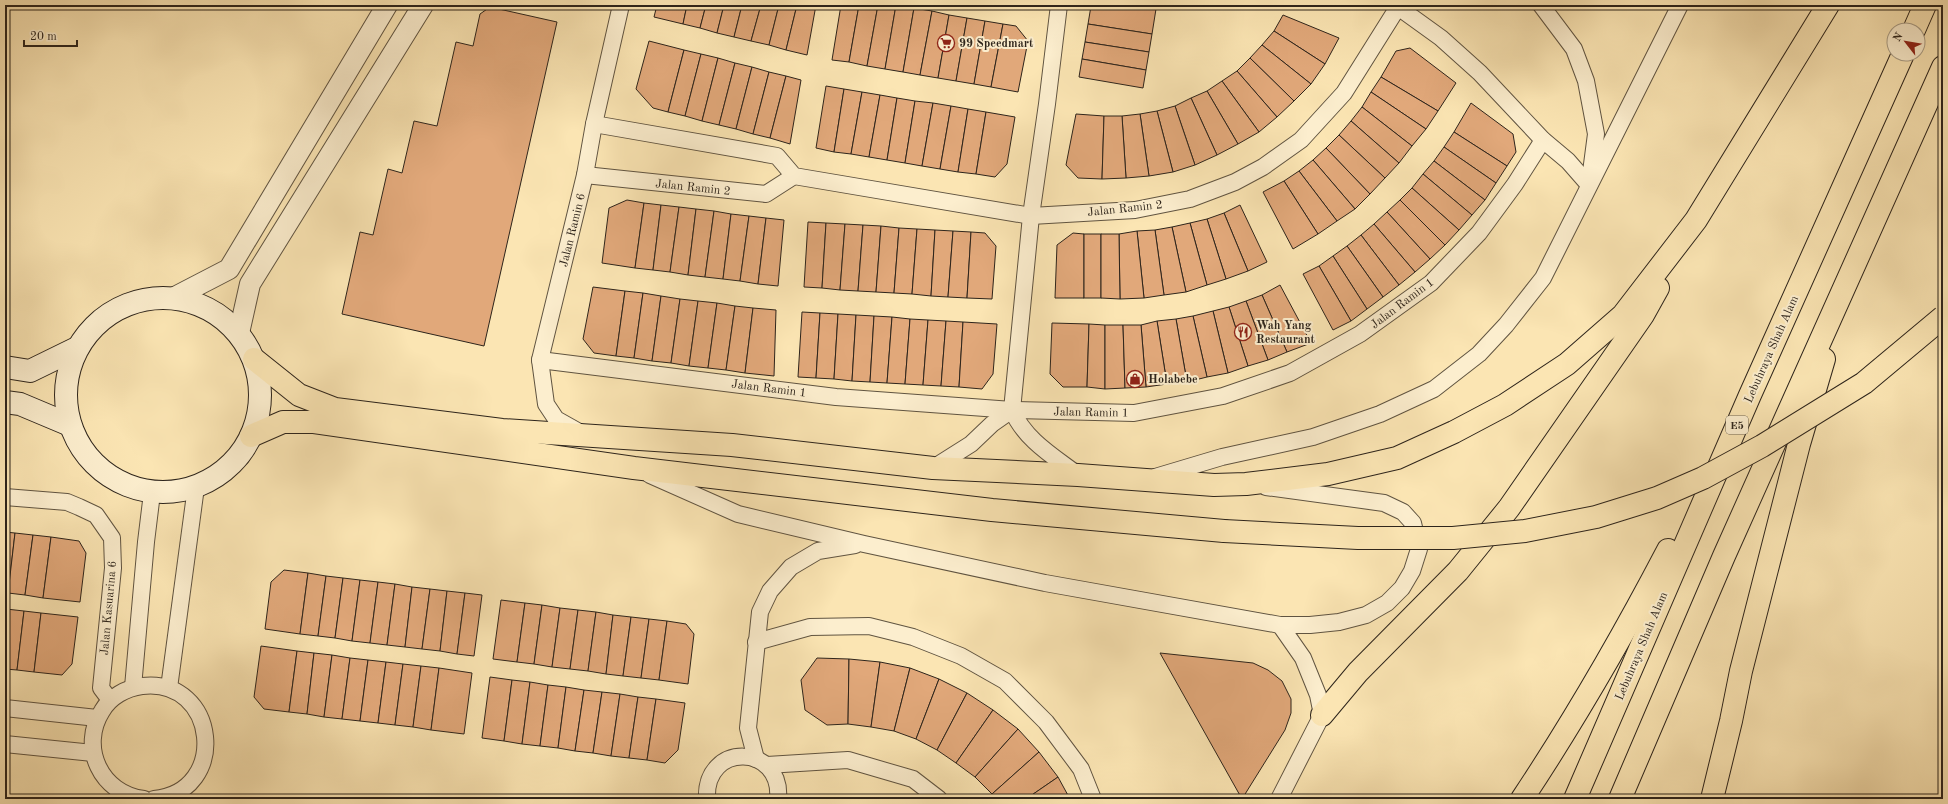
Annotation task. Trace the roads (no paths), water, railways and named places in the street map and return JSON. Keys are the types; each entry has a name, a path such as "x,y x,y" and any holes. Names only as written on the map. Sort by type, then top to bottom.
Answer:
{"highway":[{"path":"1322,715 1358,672 1458,571 1509,508 1643,315 1696,220 1828,5"},
{"path":"1918,22 1925,5"},
{"name":"Lebuhraya Shah Alam","path":"1575,799 1750,395 1899,62"},
{"path":"1620,799 1724,556 1943,67"},
{"path":"254,359 299,395 336,409 502,430 732,445 933,468 1078,475 1214,485 1246,484 1328,474 1397,458 1454,432 1505,405 1567,364 1623,315 1696,220"},
{"path":"1712,799 1727,741 1740,671 1799,444 1849,276"},
{"path":"251,436 283,422 314,422 634,468 992,510 1224,531 1358,538 1453,538 1525,531 1596,517 1670,492 1703,478 1762,446 1864,382 1943,317"},
{"path":"1522,799 1550,757 1628,626 1750,395"}],"main road":[{"path":"174,297 205,307 221,316 240,333 254,359 260,384 259,411 251,436 238,458 219,475 196,487 175,492 152,493 125,486 101,471 82,451 70,425 65,399 68,373 78,348 91,329 108,314 129,303 152,298 174,297"},
{"path":"5,367 30,371 78,348"},
{"path":"5,402 20,404 70,425"}],"street":[{"path":"174,297 230,269 387,5"},
{"path":"240,333 250,284 423,5"},
{"name":"Jalan Ramin 6","path":"586,436 556,419 546,404 540,360 585,175 594,124 621,5"},
{"path":"1059,5 1031,216 1012,410 1018,424 1036,445 1078,475"},
{"path":"1541,5 1574,49 1586,81 1596,134 1589,185"},
{"path":"1145,480 1222,457 1313,437 1380,414 1434,389 1479,354 1506,325 1543,278 1680,5"},
{"name":"Jalan Ramin 2","path":"585,175 766,194 794,176 1031,216 1135,210 1190,199 1236,182 1264,167 1301,140 1344,93 1398,7 1452,48 1480,73 1543,140"},
{"path":"594,124 777,156 794,176"},
{"path":"1543,140 1568,161 1589,185"},
{"name":"Jalan Ramin 1","path":"540,360 836,397 1012,410 1134,413 1224,396 1290,374 1360,334 1431,283 1479,232 1515,184 1543,140"},
{"path":"933,468 971,444 992,424 1012,410"},
{"path":"634,468 738,514 864,544 1045,583 1280,625 1310,625 1339,622 1366,615 1387,603 1402,588 1412,571 1419,549 1413,523 1403,512 1384,503 1246,484"},
{"path":"169,688 196,487"},
{"path":"133,687 152,493"},
{"name":"Jalan Kasuarina 6","path":"5,497 67,502 96,515 112,538 113,568 100,688 110,700"},
{"path":"778,799 777,782 762,762 748,728 760,612 770,592 791,567 818,550 864,544"},
{"path":"1278,799 1322,715 1311,676 1303,658 1280,625"},
{"path":"756,642 810,627 869,626 913,637 961,656 1005,681 1046,722 1081,769 1093,799"},
{"path":"144,799 123,793 112,786 103,776 96,765 93,752 92,735 97,718 110,700 133,687 151,685 169,688 190,702 203,723 206,738 205,753 201,767 194,778 173,794 154,799"},
{"path":"5,708 97,718"},
{"path":"5,744 93,752"},
{"path":"707,799 708,781 714,769 727,760 746,756 762,762 848,760 912,779 939,799"}],"place":[{"name":"99 Speedmart","path":"946,43"},
{"name":"Wah Yang Restaurant","path":"1243,332"},
{"name":"Holabebe","path":"1135,379"}]}
